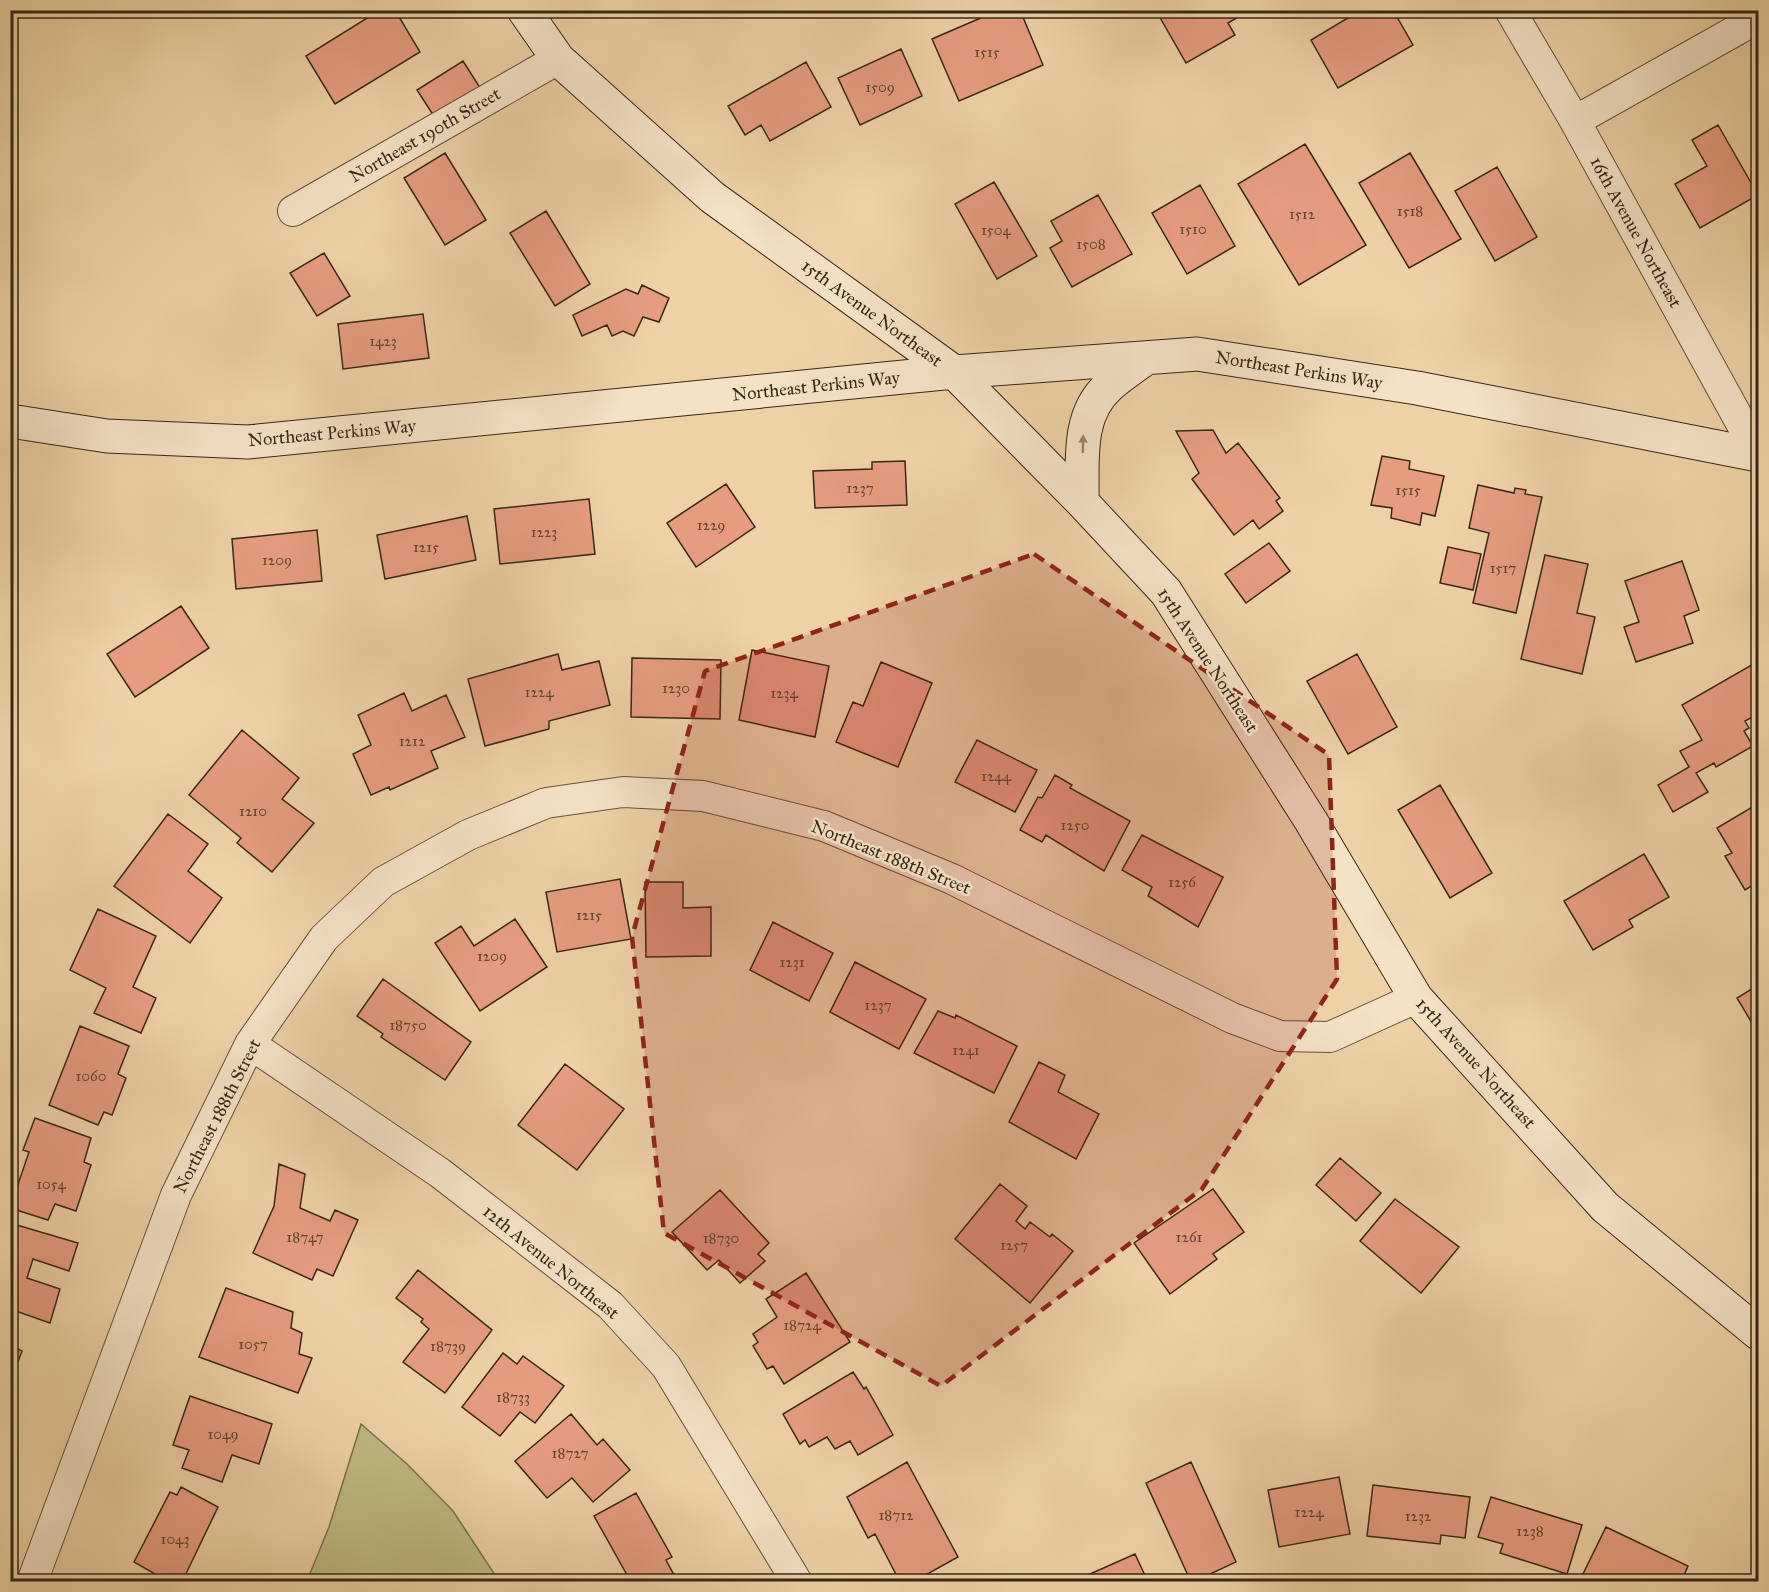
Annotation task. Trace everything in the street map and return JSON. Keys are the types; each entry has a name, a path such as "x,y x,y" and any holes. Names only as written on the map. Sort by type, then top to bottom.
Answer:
{"main road":[{"name":"15th Avenue Northeast","path":"524,10 558,59 712,197 954,372 1082,502 1166,592 1311,821 1416,998 1605,1207 1758,1333"},
{"name":"Northeast Perkins Way","path":"10,421 106,436 248,442 954,372 1197,354 1417,388 1758,454"},
{"path":"1082,502 1084,430 1091,413 1107,388 1146,358"}],"street":[{"name":"16th Avenue Northeast","path":"1510,10 1575,121 1758,454"},
{"path":"1575,121 1758,18"},
{"name":"Northeast 190th Street","path":"293,211 558,59"},
{"name":"Northeast 188th Street","path":"32,1581 176,1194 250,1044 324,938 383,882 468,835 546,803 623,792 703,796 824,826 952,879 1232,1018 1280,1036 1330,1037 1416,998"},
{"name":"12th Avenue Northeast","path":"250,1044 440,1173 610,1305 666,1366 797,1581"}],"highlighted area":[{"path":"1034,554 1329,755 1337,979 1202,1189 941,1386 664,1233 632,937 705,671"}],"shaded area":[{"path":"361,1424 407,1464 453,1511 499,1581 307,1581 329,1527"}],"building":[{"path":"380,10 395,10 420,52 335,104 306,56"},
{"path":"999,10 1020,10 1043,65 959,101 932,39"},
{"path":"1101,10 1118,10 1105,17"},
{"path":"1165,10 1250,10 1228,23 1235,35 1186,63 1158,14"},
{"path":"1361,10 1393,10 1413,45 1338,88 1311,40"},
{"path":"901,49 922,96 860,125 838,78"},
{"path":"463,61 484,94 439,124 417,90"},
{"path":"806,62 831,107 770,141 761,125 745,135 728,106"},
{"path":"1718,125 1758,195 1700,228 1675,184 1707,166 1692,140"},
{"path":"1305,144 1366,245 1299,285 1238,184"},
{"path":"445,153 486,220 445,245 404,178"},
{"path":"1410,153 1461,239 1409,268 1359,183"},
{"path":"1497,167 1537,237 1495,261 1455,191"},
{"path":"994,182 1037,256 997,279 955,204"},
{"path":"1200,185 1235,246 1187,274 1152,213"},
{"path":"1098,195 1132,254 1072,287 1050,248 1062,241 1051,221"},
{"path":"546,211 590,284 555,306 510,233"},
{"path":"324,253 350,296 317,316 290,273"},
{"path":"642,285 669,298 659,322 643,317 634,336 623,331 612,336 607,325 582,336 573,315 626,289 638,294"},
{"path":"423,314 429,358 343,369 338,324"},
{"path":"1213,430 1226,453 1238,443 1280,498 1276,501 1283,511 1259,529 1253,520 1234,535 1192,479 1199,473 1176,431"},
{"path":"1382,456 1410,461 1409,469 1444,476 1435,516 1422,513 1420,525 1391,518 1392,508 1371,505"},
{"path":"905,461 907,505 815,508 813,471 872,469 872,462"},
{"path":"726,484 755,527 696,567 667,523"},
{"path":"1478,485 1514,493 1515,488 1526,490 1525,494 1542,497 1516,613 1473,603 1489,533 1469,528"},
{"path":"589,499 595,554 500,564 494,509"},
{"path":"467,516 476,560 385,579 377,535"},
{"path":"317,530 322,581 236,589 232,539"},
{"path":"1269,543 1290,571 1246,603 1225,574"},
{"path":"1448,547 1481,554 1473,590 1440,583"},
{"path":"1545,555 1588,564 1577,613 1595,617 1582,674 1521,659"},
{"path":"1682,561 1699,610 1684,616 1693,643 1636,662 1624,627 1639,622 1625,581"},
{"path":"181,606 209,648 135,697 107,654"},
{"path":"752,650 829,666 815,737 739,720"},
{"path":"558,654 562,670 599,661 610,705 549,721 549,729 485,746 468,679"},
{"path":"1357,654 1397,727 1348,754 1307,681"},
{"path":"632,658 721,660 720,719 631,717"},
{"path":"881,662 932,683 898,767 836,742 853,702 863,706"},
{"path":"1755,663 1758,670 1758,714 1745,721 1749,728 1744,731 1753,746 1716,767 1714,763 1696,773 1708,792 1673,812 1658,785 1689,767 1680,751 1702,740 1682,705"},
{"path":"404,693 412,711 446,695 465,737 431,751 438,768 390,790 389,787 371,795 353,754 371,745 358,715"},
{"path":"242,730 299,778 282,799 314,823 272,872 237,843 241,838 189,795"},
{"path":"977,740 1037,770 1015,812 955,782"},
{"path":"1055,775 1072,785 1070,788 1130,821 1104,871 1046,835 1042,842 1020,830 1038,797 1042,798"},
{"path":"1440,785 1492,873 1450,898 1398,810"},
{"path":"1754,806 1758,813 1758,882 1745,890 1725,856 1732,853 1717,828"},
{"path":"168,814 208,844 188,871 222,898 190,943 114,886"},
{"path":"1142,835 1223,877 1198,927 1148,896 1152,887 1122,870"},
{"path":"1644,854 1669,897 1629,920 1633,927 1593,950 1564,901"},
{"path":"620,879 631,939 557,952 546,892"},
{"path":"645,882 683,882 683,908 711,907 711,956 646,957"},
{"path":"98,909 156,936 133,987 156,998 141,1033 94,1013 106,988 70,970"},
{"path":"515,919 547,967 480,1011 435,943 461,926 474,946"},
{"path":"773,922 833,953 809,1001 750,970"},
{"path":"855,962 926,999 899,1049 830,1012"},
{"path":"383,979 471,1042 445,1080 381,1037 383,1034 357,1016"},
{"path":"1758,985 1758,1033 1737,998"},
{"path":"938,1011 955,1018 956,1015 1017,1046 994,1093 914,1053"},
{"path":"80,1026 129,1046 118,1074 126,1078 112,1115 104,1112 98,1125 49,1105"},
{"path":"1039,1062 1065,1075 1058,1092 1099,1114 1076,1159 1009,1122"},
{"path":"565,1064 624,1109 577,1170 518,1125"},
{"path":"35,1118 91,1138 84,1162 91,1165 76,1211 55,1204 48,1220 10,1208 29,1152 23,1150"},
{"path":"1340,1158 1381,1193 1356,1221 1316,1185"},
{"path":"279,1164 305,1174 300,1208 330,1221 335,1210 358,1220 333,1276 317,1269 312,1280 253,1253 274,1206"},
{"path":"1000,1184 1027,1206 1016,1221 1025,1229 1030,1222 1050,1237 1052,1234 1073,1251 1030,1303 955,1239"},
{"path":"1213,1189 1244,1232 1213,1254 1217,1259 1170,1294 1134,1243"},
{"path":"720,1190 769,1243 758,1254 765,1261 740,1283 719,1260 707,1270 672,1232"},
{"path":"1395,1199 1459,1247 1421,1293 1360,1241"},
{"path":"10,1223 78,1243 69,1271 33,1259 27,1278 60,1289 50,1323 10,1309"},
{"path":"418,1270 492,1330 445,1393 403,1362 429,1329 421,1322 423,1319 396,1298"},
{"path":"806,1273 850,1342 784,1384 773,1366 767,1369 753,1346 758,1342 753,1334 777,1317 766,1299"},
{"path":"226,1288 293,1312 291,1328 302,1333 299,1354 312,1358 298,1393 199,1357"},
{"path":"10,1331 16,1332 14,1347 22,1351 10,1383"},
{"path":"503,1353 517,1364 523,1356 564,1386 535,1423 520,1412 500,1436 462,1407"},
{"path":"853,1372 864,1389 866,1387 893,1435 858,1455 850,1441 835,1449 827,1437 809,1447 805,1440 800,1444 783,1414"},
{"path":"190,1396 272,1424 259,1464 232,1455 222,1482 182,1468 189,1450 173,1445"},
{"path":"571,1414 597,1445 603,1439 630,1470 593,1502 572,1478 547,1498 515,1461"},
{"path":"907,1462 958,1557 913,1582 900,1582 875,1534 868,1538 847,1497"},
{"path":"1191,1462 1236,1562 1193,1582 1191,1582 1146,1483"},
{"path":"1339,1477 1350,1534 1279,1547 1268,1490"},
{"path":"1373,1485 1470,1497 1465,1538 1441,1535 1440,1544 1367,1536"},
{"path":"181,1487 218,1507 182,1582 169,1582 134,1562 170,1492 177,1495"},
{"path":"636,1493 672,1557 666,1560 674,1575 663,1582 631,1582 594,1516"},
{"path":"1491,1497 1582,1525 1567,1574 1500,1553 1503,1544 1478,1537"},
{"path":"1606,1527 1688,1566 1681,1582 1587,1582 1581,1578"},
{"path":"1135,1554 1148,1582 1072,1582"}]}
